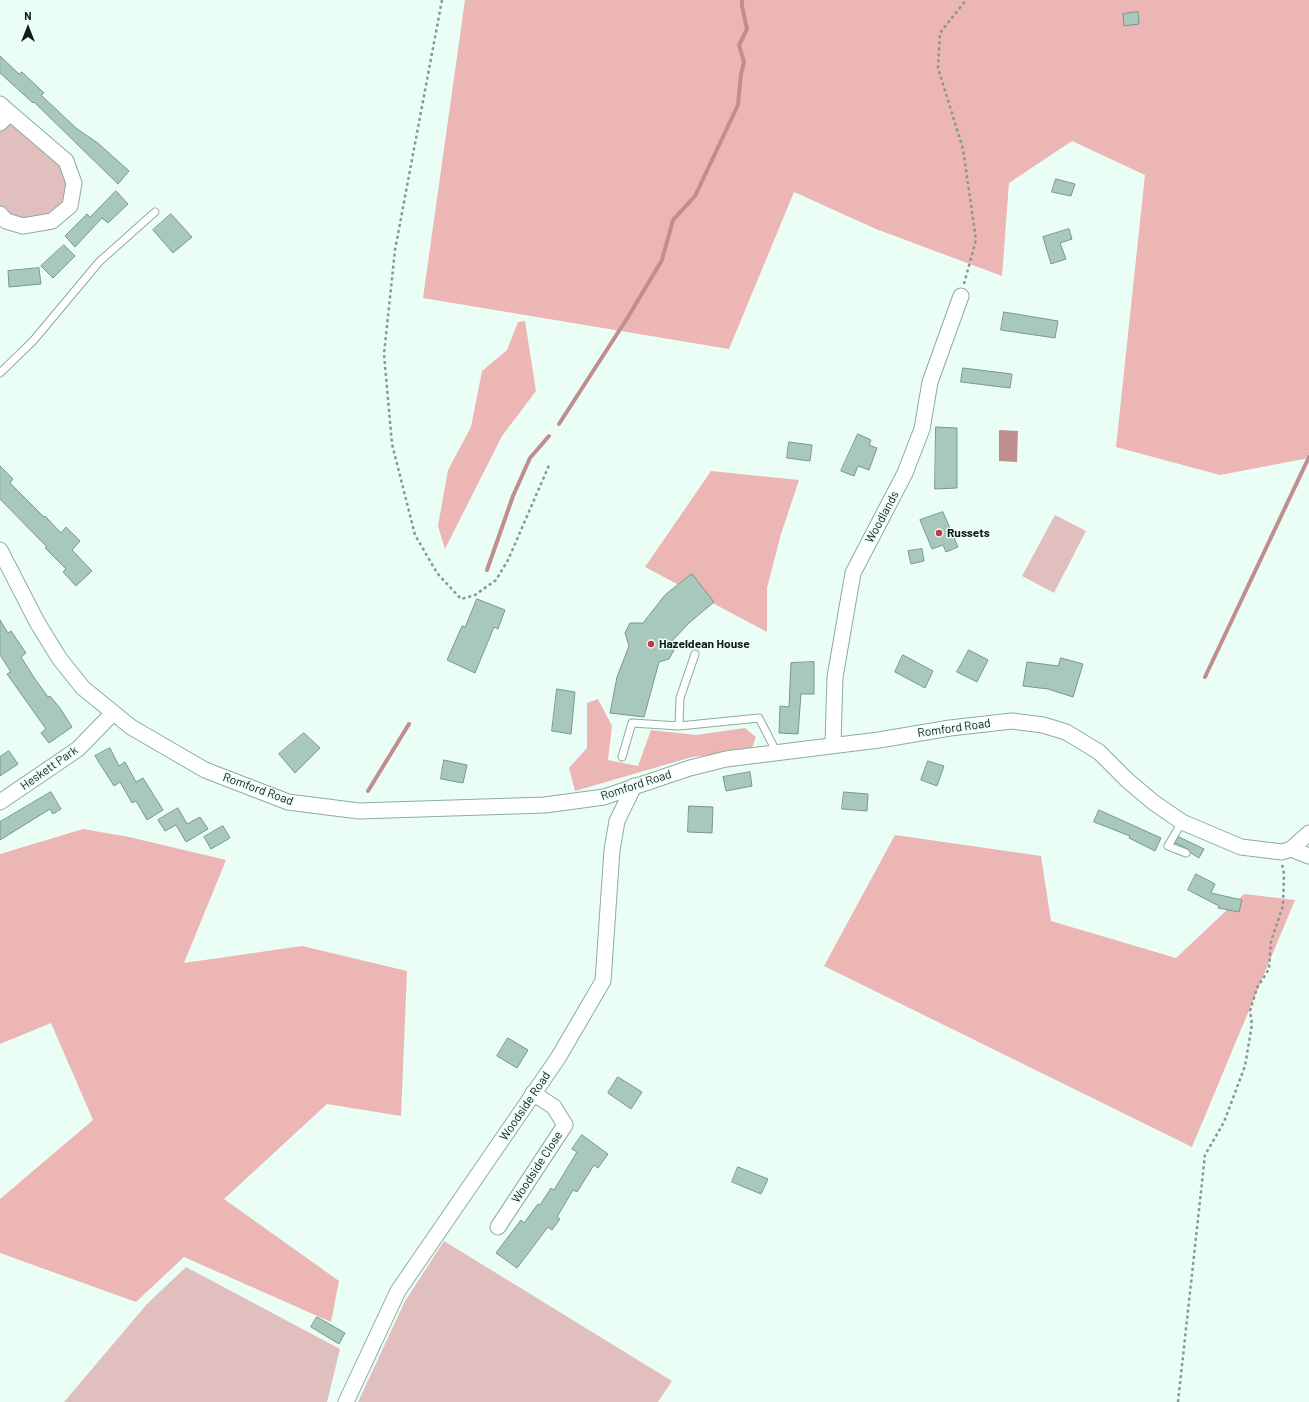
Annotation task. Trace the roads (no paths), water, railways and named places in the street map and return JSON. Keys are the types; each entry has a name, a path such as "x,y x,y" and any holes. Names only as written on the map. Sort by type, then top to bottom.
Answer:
{"street":[{"path":"0,214 6,221 23,226 52,221 70,206 74,183 66,160 3,114"},
{"name":"Woodlands","path":"833,744 835,677 854,573 902,480 922,429 930,382 961,296"},
{"name":"Romford Road","path":"0,550 37,622 59,658 82,688 131,727 205,770 288,802 359,811 545,805 604,797 690,768 726,759 833,744 879,740 950,728 1012,721 1043,725 1066,732 1099,752 1127,780 1153,802 1182,822 1241,848 1286,850 1309,856"},
{"name":"Heskett Park","path":"0,802 78,749 112,713"},
{"name":"Woodside Road","path":"346,1402 398,1291 558,1058 603,980 612,850 616,821 634,786"},
{"path":"1286,850 1309,833"},
{"name":"Woodside Close","path":"498,1228 565,1125 554,1107 533,1093"}],"lane":[{"path":"0,373 33,341 99,262 155,212"},
{"path":"679,726 680,698 695,654"},
{"path":"622,757 632,723 679,726 759,718 777,753"},
{"path":"1182,822 1168,846 1186,853"}],"waterway":[{"path":"559,424 628,317 662,260 673,220 695,196 738,105 741,74 744,62 739,45 747,29 742,0"},
{"path":"487,570 513,496 530,458 549,436"},
{"path":"1205,677 1309,457"},
{"path":"368,791 409,724"}],"place":[{"name":"Russets","path":"939,533"},
{"name":"Hazeldean House","path":"651,644"}]}
